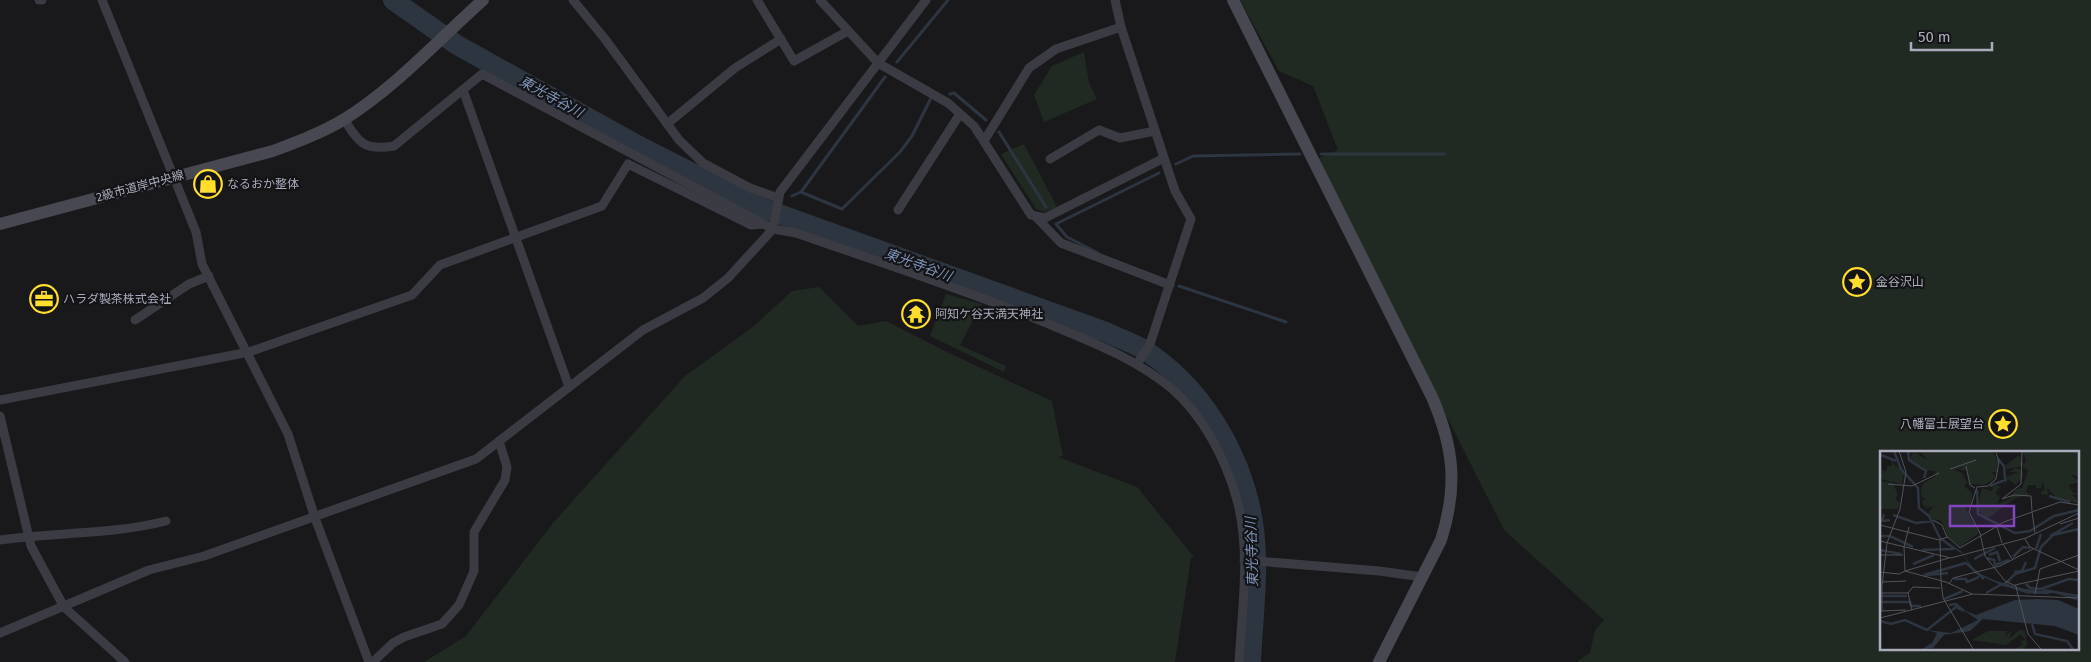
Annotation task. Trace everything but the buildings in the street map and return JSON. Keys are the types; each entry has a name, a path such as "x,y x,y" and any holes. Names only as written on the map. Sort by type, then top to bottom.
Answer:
{"street":[{"path":"102,0 196,232 202,264 249,352 288,434 315,518 369,662"},
{"name":"2級市道岸中央線","path":"0,224 273,151 308,138 344,119 378,94 483,0"},
{"path":"573,0 605,39 679,140 702,163 750,188 778,198"},
{"path":"757,0 794,60 848,31"},
{"path":"820,0 878,63 916,82 948,103 974,126 1031,215 1045,218 1164,158"},
{"path":"0,633 149,570 204,556 476,459 643,330 703,298 728,278 773,229 780,192 926,0"},
{"path":"1233,0 1442,420 1451,458 1453,481 1451,502 1441,540 1379,662"},
{"path":"1117,1 1121,26 1154,131 1175,191 1191,220 1150,344 1139,362"},
{"path":"984,141 1021,80 1036,62 1056,49 1121,26"},
{"path":"667,124 735,68 781,39"},
{"path":"344,119 358,141 368,147 394,146 482,74 773,229 796,233 992,301 1139,362 1172,389 1190,409 1219,454 1238,502 1244,560 1239,662"},
{"path":"463,90 568,387"},
{"path":"898,210 960,114"},
{"path":"1050,159 1099,130 1120,138 1154,131"},
{"path":"0,400 249,352 412,295 440,265 602,206 628,164 751,225 764,224"},
{"path":"1036,217 1062,243 1170,285"},
{"path":"135,320 189,284 209,276"},
{"path":"0,416 2,434 31,546 64,607 125,662"},
{"path":"374,662 393,643 404,637 442,624 459,605 474,571 474,532 505,480 507,467 499,441"},
{"path":"0,540 29,536 119,530 166,521"},
{"path":"1244,560 1423,577"}],"shaded area":[{"path":"1240,0 2091,0 2091,662 1577,662 1590,653 1595,630 1604,620 1504,530 1317,159 1338,150 1313,86 1279,71"},
{"path":"1084,52 1089,83 1097,99 1044,122 1034,95 1052,66"},
{"path":"1024,144 1057,207 1045,212 1036,209 1001,154"},
{"path":"819,287 858,326 886,321 1052,401 1063,456 1058,457 1137,487 1194,557 1191,558 1175,662 424,662 466,636 553,523 685,376 754,326 792,291"},
{"path":"946,294 982,304 960,345 1006,366 1004,372 930,336"}],"waterway":[{"name":"東光寺谷川","path":"393,0 457,45 639,146 757,206 1106,332 1141,348 1163,363 1200,401 1215,423 1229,447 1247,496 1253,522 1256,556 1251,662"},
{"path":"897,62 948,0"},
{"path":"792,196 801,192 885,77"},
{"path":"950,94 954,93 986,120"},
{"path":"801,192 842,209 900,152 912,136 931,98"},
{"path":"999,132 1046,207"},
{"path":"1176,164 1193,156 1300,154"},
{"path":"1321,154 1445,154"},
{"path":"1098,253 1067,237 1056,224 1159,173"},
{"name":"東光寺谷川","path":"764,209 775,205"},
{"path":"1179,286 1286,322"}],"place":[{"name":"なるおか整体","path":"208,184"},
{"name":"金谷沢山","path":"1857,282"},
{"name":"ハラダ製茶株式会社","path":"44,299"},
{"name":"阿知ケ谷天満天神社","path":"916,314"},
{"name":"八幡富士展望台","path":"2003,424"}]}
